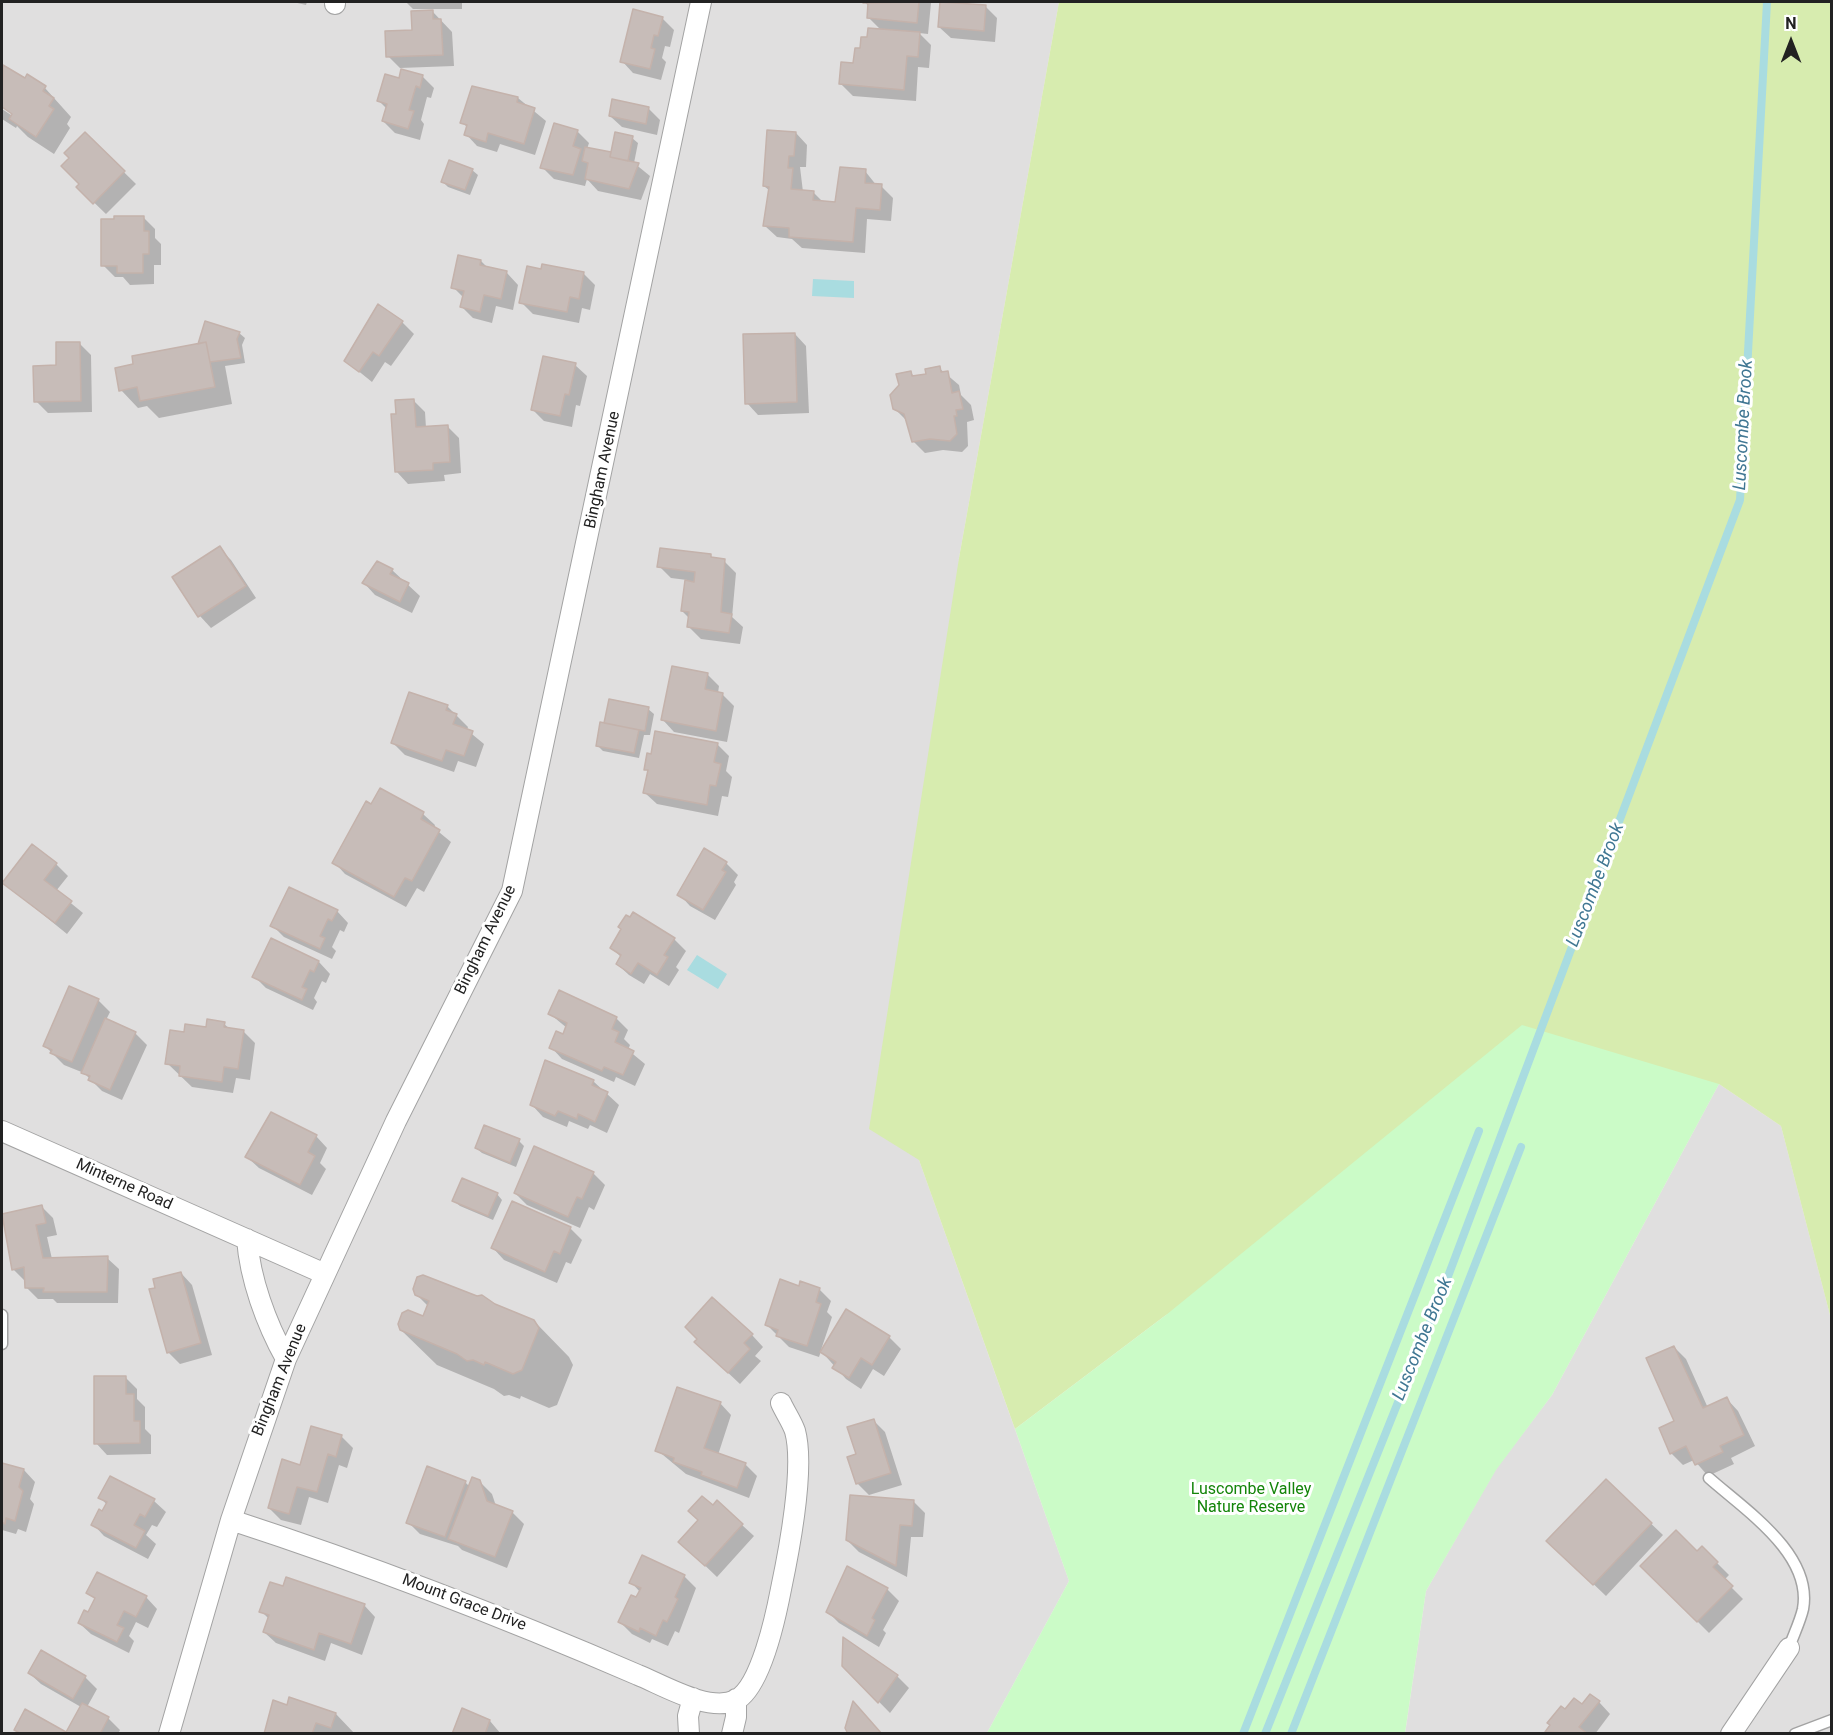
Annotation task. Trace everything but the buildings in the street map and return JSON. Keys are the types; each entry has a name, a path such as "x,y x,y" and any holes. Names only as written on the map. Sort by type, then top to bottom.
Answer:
{"street":[{"name":"Bingham Avenue","path":"169,1734 231,1520 286,1359 396,1121 512,891 701,2"},
{"name":"Minterne Road","path":"2,1131 325,1274"},
{"path":"247,1239 249,1263 276,1340 286,1359"},
{"path":"732,1734 736,1717 736,1700 744,1694 756,1674 769,1640 789,1552 797,1457 795,1431 781,1403"},
{"name":"Mount Grace Drive","path":"231,1520 397,1578 529,1628 693,1698 724,1704 736,1700"},
{"path":"1731,1734 1789,1648"},
{"path":"689,1734 688,1716 693,1698"}],"lane":[{"path":"2,1315 2,1344"},
{"path":"1709,1478 1782,1545 1801,1573 1803,1608 1789,1648"},
{"path":"1795,1734 1832,1720"}],"shaded area":[{"path":"2,2 1059,2 959,558 919,1160 1069,1581 987,1733 2,1734"},
{"path":"1719,1084 1781,1126 1831,1319 1831,1733 1405,1734 1426,1591 1496,1469 1552,1395"}],"green space":[{"path":"1059,2 1831,2 1831,1319 1781,1126 1719,1084 1166,1315 1015,1429 919,1160 869,1129 959,558"},
{"name":"Luscombe Valley Nature Reserve","path":"1522,1025 1719,1084 1552,1395 1496,1470 1426,1591 1405,1733 987,1733 1069,1581 1015,1429 1166,1315"}],"water":[{"path":"813,279 854,281 854,298 812,296"},
{"path":"697,955 727,974 718,989 687,970"}],"waterway":[{"name":"Luscombe Brook","path":"1265,1734 1441,1295 1740,500 1767,2"},
{"path":"1243,1734 1479,1131"},
{"path":"1291,1734 1521,1147"}]}
